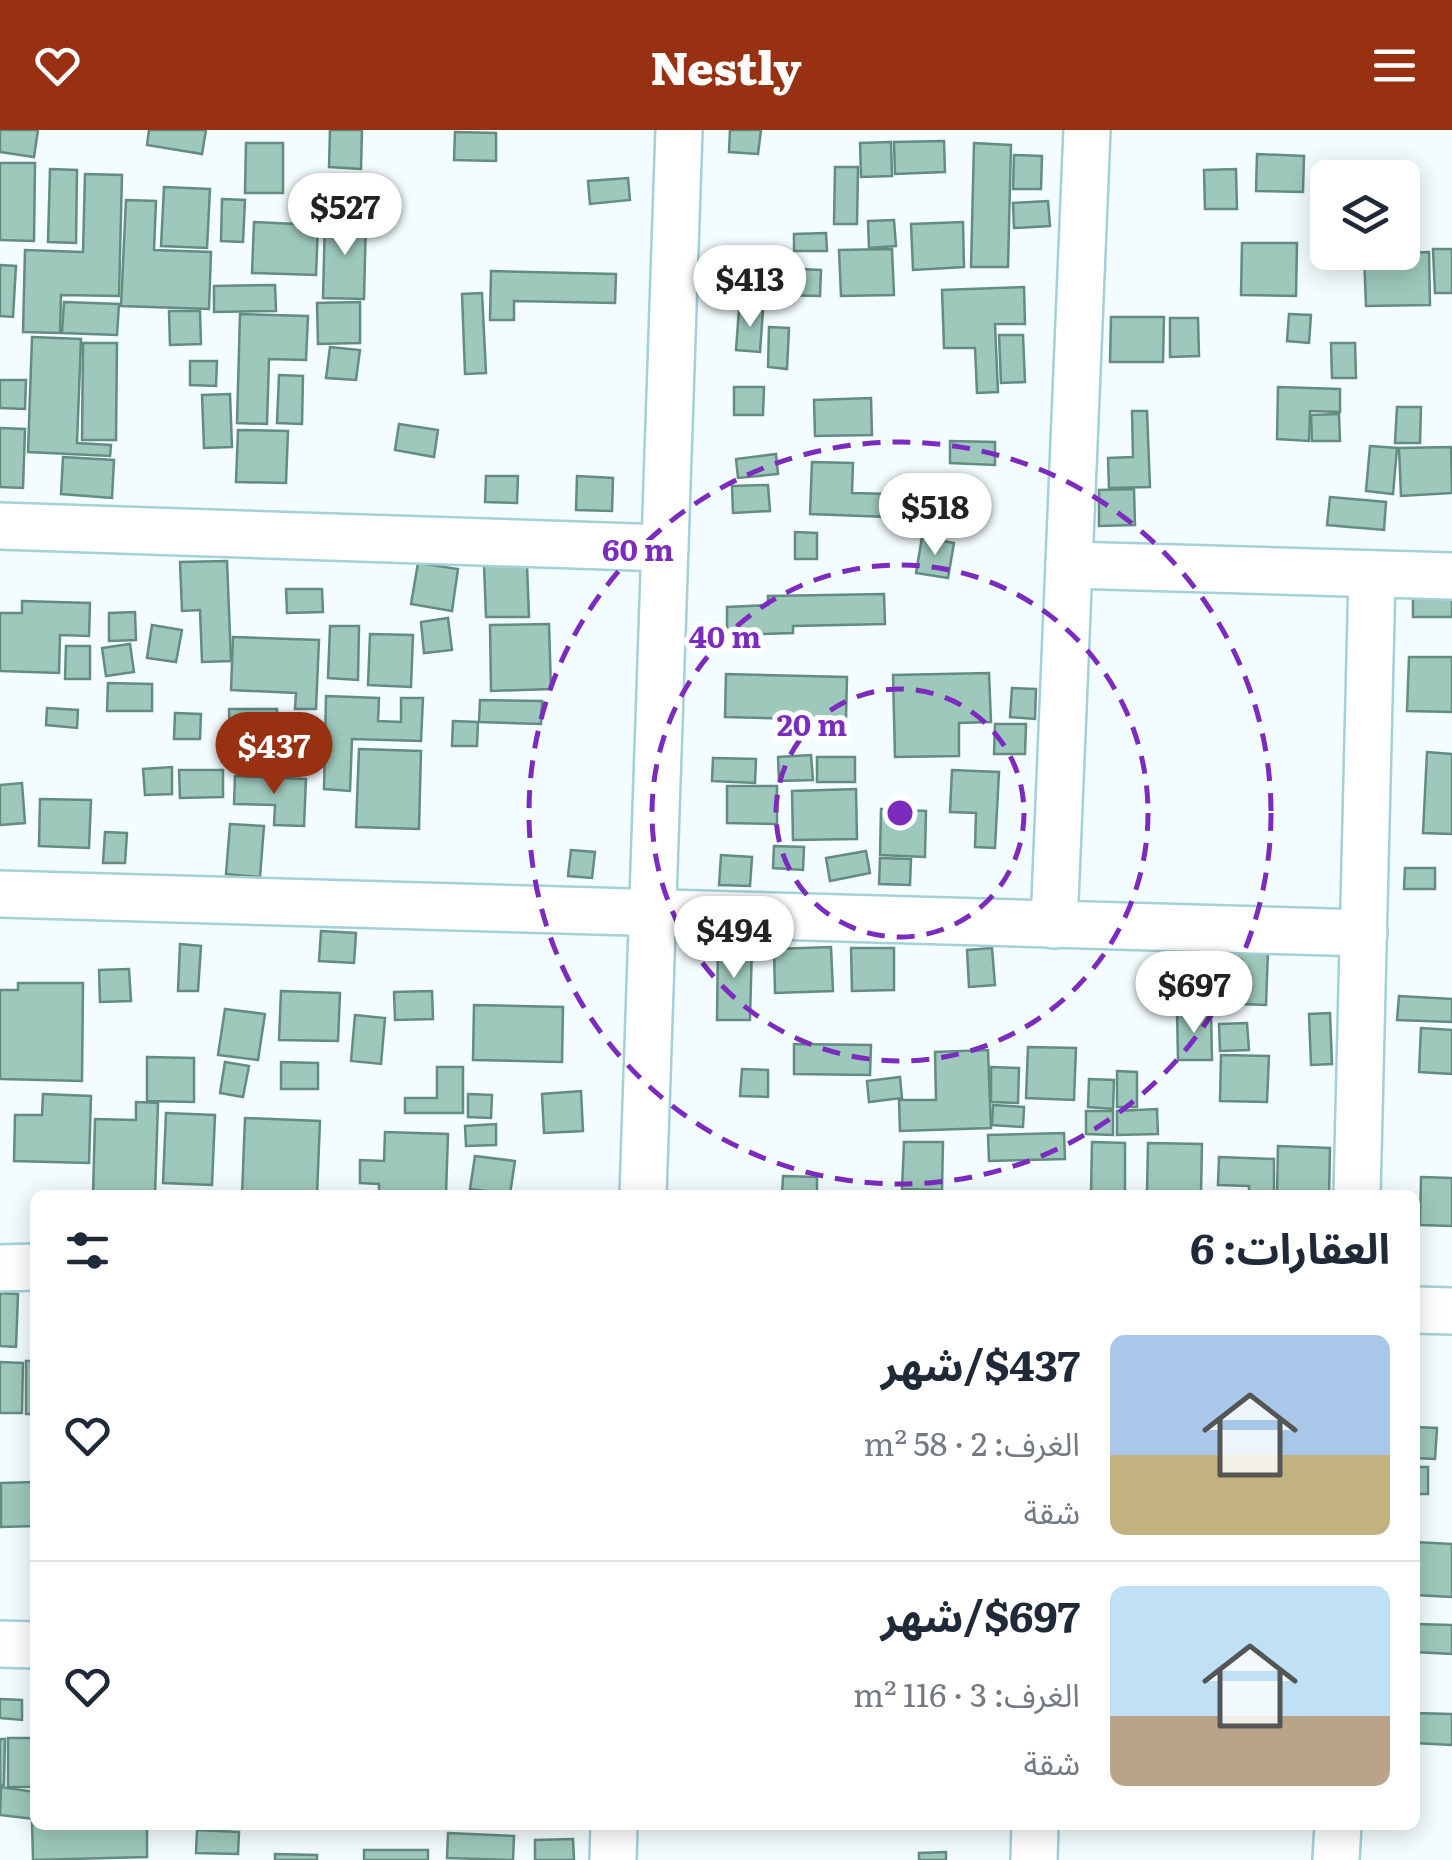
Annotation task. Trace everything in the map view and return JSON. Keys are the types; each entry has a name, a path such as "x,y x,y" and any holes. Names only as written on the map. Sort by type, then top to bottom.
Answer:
{"street":[{"path":"644,1190 678,130"},
{"path":"1054,925 1086,130"},
{"path":"0,526 665,548"},
{"path":"1069,566 1452,576"},
{"path":"1357,1190 1372,575"},
{"path":"0,894 1364,933"},
{"path":"0,1268 30,1267"},
{"path":"1420,1310 1452,1311"},
{"path":"0,1644 30,1645"},
{"path":"612,1860 614,1830"},
{"path":"1034,1860 1035,1830"},
{"path":"1336,1860 1338,1830"}],"building":[{"path":"0,130 38,130 34,157 0,152"},
{"path":"149,130 206,130 202,154 147,145"},
{"path":"330,130 362,130 361,169 329,167"},
{"path":"730,130 761,130 758,154 729,152"},
{"path":"455,132 496,133 496,161 454,160"},
{"path":"944,141 945,172 895,174 894,142"},
{"path":"891,142 892,176 861,177 860,143"},
{"path":"246,143 283,143 283,193 245,193"},
{"path":"974,143 1011,145 1008,267 971,267"},
{"path":"1257,154 1304,156 1303,192 1256,191"},
{"path":"1014,155 1042,156 1041,189 1013,189"},
{"path":"0,163 35,163 34,241 0,240"},
{"path":"835,167 858,167 857,224 834,224"},
{"path":"50,169 77,170 76,243 48,242"},
{"path":"1236,169 1237,209 1205,209 1204,170"},
{"path":"85,174 122,175 119,296 61,295 60,333 23,332 25,250 83,252"},
{"path":"628,178 630,200 590,204 588,181"},
{"path":"164,187 210,189 207,248 161,246"},
{"path":"222,199 245,200 243,242 221,241"},
{"path":"126,200 156,201 154,250 211,252 209,309 121,306"},
{"path":"1048,201 1050,226 1014,228 1013,203"},
{"path":"325,217 366,217 364,299 323,298"},
{"path":"894,220 896,246 869,248 868,221"},
{"path":"254,222 318,225 316,275 252,273"},
{"path":"963,222 964,267 913,270 911,224"},
{"path":"826,233 827,251 794,251 794,234"},
{"path":"1242,243 1297,243 1296,296 1241,295"},
{"path":"892,249 894,295 841,296 839,250"},
{"path":"1433,249 1452,249 1452,293 1435,293"},
{"path":"1420,252 1429,252 1430,305 1366,306 1365,270 1420,270"},
{"path":"0,265 16,266 13,317 0,316"},
{"path":"777,268 821,270 820,296 776,295"},
{"path":"491,271 616,274 615,303 514,301 514,320 490,320"},
{"path":"275,285 276,311 214,312 214,286"},
{"path":"1024,287 1025,324 995,324 998,392 977,393 975,348 944,348 942,290"},
{"path":"482,293 486,373 465,374 462,294"},
{"path":"64,302 119,304 117,335 62,333"},
{"path":"360,302 360,343 318,344 317,303"},
{"path":"739,309 763,310 760,352 736,350"},
{"path":"169,311 200,311 201,344 170,345"},
{"path":"240,314 308,316 306,360 269,359 267,424 237,423"},
{"path":"1289,314 1311,315 1309,343 1287,341"},
{"path":"1111,317 1164,317 1163,362 1110,362"},
{"path":"1170,318 1198,318 1199,356 1170,357"},
{"path":"769,327 789,328 787,369 768,367"},
{"path":"999,335 1023,335 1025,382 1001,383"},
{"path":"32,337 81,339 77,443 111,445 110,456 28,452"},
{"path":"83,343 117,343 116,440 82,440"},
{"path":"1331,343 1355,343 1356,378 1332,378"},
{"path":"330,347 360,350 356,380 326,378"},
{"path":"190,361 217,361 216,386 190,385"},
{"path":"279,375 303,376 302,424 277,423"},
{"path":"0,380 26,380 25,409 0,408"},
{"path":"734,387 764,387 763,415 734,415"},
{"path":"1278,387 1340,389 1340,412 1310,411 1309,441 1277,439"},
{"path":"230,394 232,447 204,448 202,395"},
{"path":"871,398 872,435 815,436 814,400"},
{"path":"1397,407 1421,407 1420,443 1395,443"},
{"path":"1132,411 1147,411 1150,487 1109,488 1108,458 1133,457"},
{"path":"1339,414 1340,441 1312,441 1311,415"},
{"path":"399,424 438,430 434,457 395,450"},
{"path":"0,428 25,429 23,488 0,487"},
{"path":"238,430 288,431 286,483 236,482"},
{"path":"950,441 995,442 995,465 950,463"},
{"path":"1370,446 1397,448 1393,494 1366,491"},
{"path":"1451,447 1452,493 1401,496 1399,448"},
{"path":"776,454 778,474 738,478 736,459"},
{"path":"63,457 114,460 112,498 61,494"},
{"path":"812,462 853,463 852,493 889,494 888,517 810,514"},
{"path":"486,476 518,476 517,503 485,502"},
{"path":"577,476 613,478 612,511 576,510"},
{"path":"768,485 770,511 733,513 732,486"},
{"path":"1134,489 1135,525 1099,526 1099,490"},
{"path":"892,493 926,493 927,521 893,522"},
{"path":"1330,497 1386,502 1384,530 1327,525"},
{"path":"795,532 817,533 817,559 795,559"},
{"path":"922,537 954,543 948,578 916,573"},
{"path":"227,561 231,661 202,662 200,610 182,611 180,562"},
{"path":"418,563 458,569 452,611 411,604"},
{"path":"484,565 527,565 529,617 486,617"},
{"path":"286,589 322,589 323,612 287,613"},
{"path":"1413,589 1452,589 1452,617 1413,617"},
{"path":"884,594 885,624 793,626 793,633 727,635 727,607 768,605 768,596"},
{"path":"22,601 90,603 89,636 60,635 59,673 0,671 0,613 22,613"},
{"path":"135,612 136,640 109,641 109,613"},
{"path":"448,618 452,650 424,653 421,622"},
{"path":"549,624 551,689 491,691 490,625"},
{"path":"152,625 182,630 176,662 147,658"},
{"path":"330,626 359,626 358,680 328,678"},
{"path":"370,634 413,635 411,687 368,685"},
{"path":"233,637 319,640 316,709 295,709 296,693 231,690"},
{"path":"130,644 134,672 106,676 102,648"},
{"path":"66,646 90,646 90,679 65,679"},
{"path":"1409,657 1452,657 1452,712 1407,711"},
{"path":"989,673 991,722 959,723 959,756 895,757 893,675"},
{"path":"726,674 847,677 846,720 725,717"},
{"path":"108,683 152,684 152,711 107,711"},
{"path":"1012,688 1036,689 1035,719 1010,717"},
{"path":"326,696 379,698 378,721 401,722 401,698 423,698 421,741 352,739 350,791 324,789"},
{"path":"480,700 542,701 541,724 479,722"},
{"path":"47,708 78,710 77,728 46,725"},
{"path":"229,709 277,709 277,758 230,758"},
{"path":"175,713 201,714 200,739 174,739"},
{"path":"453,721 478,722 477,746 452,746"},
{"path":"287,723 310,725 307,753 284,751"},
{"path":"995,724 1026,724 1025,754 994,754"},
{"path":"359,749 421,751 419,829 356,827"},
{"path":"1427,752 1452,754 1452,834 1423,833"},
{"path":"811,755 813,780 779,781 778,757"},
{"path":"817,757 855,757 855,782 817,782"},
{"path":"713,758 756,759 755,783 712,781"},
{"path":"172,767 172,794 145,795 143,769"},
{"path":"179,770 223,770 223,797 180,798"},
{"path":"952,770 999,772 995,848 975,847 976,813 950,812"},
{"path":"235,776 306,779 304,826 274,825 275,805 234,804"},
{"path":"22,783 25,823 0,825 0,785"},
{"path":"727,786 777,786 777,824 727,823"},
{"path":"856,789 857,839 793,840 792,791"},
{"path":"40,799 91,800 89,848 39,846"},
{"path":"881,809 926,811 925,857 880,855"},
{"path":"230,824 264,826 260,877 226,874"},
{"path":"105,832 127,833 125,863 103,863"},
{"path":"774,846 804,847 803,870 773,868"},
{"path":"571,850 595,852 592,878 568,876"},
{"path":"866,851 870,873 830,881 826,858"},
{"path":"721,855 752,857 750,886 719,885"},
{"path":"880,858 911,859 910,885 879,884"},
{"path":"1405,868 1435,868 1435,889 1404,889"},
{"path":"321,931 356,933 354,963 319,961"},
{"path":"718,942 752,943 750,1020 717,1020"},
{"path":"180,944 201,946 198,991 178,991"},
{"path":"831,947 833,991 775,993 774,949"},
{"path":"851,948 894,948 894,990 852,991"},
{"path":"992,948 995,985 969,987 967,950"},
{"path":"1215,948 1268,950 1266,1005 1212,1003"},
{"path":"129,969 131,1001 100,1002 99,970"},
{"path":"18,983 83,983 82,1081 0,1079 0,990 18,990"},
{"path":"281,991 340,993 338,1041 279,1040"},
{"path":"432,991 433,1019 395,1020 394,992"},
{"path":"1399,996 1452,999 1452,1022 1397,1020"},
{"path":"474,1005 563,1007 562,1062 473,1060"},
{"path":"225,1009 265,1014 258,1060 218,1055"},
{"path":"1177,1011 1211,1011 1212,1060 1178,1060"},
{"path":"1330,1013 1332,1064 1311,1065 1309,1014"},
{"path":"355,1015 385,1018 381,1064 351,1061"},
{"path":"1247,1023 1249,1050 1220,1051 1219,1024"},
{"path":"1421,1028 1452,1030 1452,1074 1419,1072"},
{"path":"794,1044 871,1045 870,1075 794,1074"},
{"path":"1028,1047 1076,1048 1074,1100 1026,1098"},
{"path":"988,1050 991,1128 900,1131 899,1100 936,1100 935,1052"},
{"path":"1221,1055 1269,1056 1267,1102 1220,1101"},
{"path":"147,1057 194,1058 194,1102 147,1101"},
{"path":"225,1062 249,1066 243,1097 220,1093"},
{"path":"281,1062 318,1063 318,1089 281,1089"},
{"path":"437,1067 463,1067 463,1113 405,1113 405,1098 437,1098"},
{"path":"991,1067 1019,1068 1018,1103 991,1102"},
{"path":"742,1069 768,1070 768,1097 740,1096"},
{"path":"1117,1071 1137,1072 1137,1107 1117,1107"},
{"path":"900,1077 902,1098 869,1102 867,1081"},
{"path":"1089,1079 1114,1080 1113,1109 1088,1107"},
{"path":"581,1091 583,1131 544,1133 542,1094"},
{"path":"43,1094 91,1096 89,1163 14,1161 15,1115 42,1115"},
{"path":"468,1094 492,1095 491,1118 468,1117"},
{"path":"136,1102 158,1103 155,1190 93,1190 95,1119 136,1120"},
{"path":"993,1105 1024,1107 1023,1127 992,1125"},
{"path":"1157,1109 1158,1134 1117,1135 1117,1111"},
{"path":"1086,1111 1113,1111 1113,1135 1086,1134"},
{"path":"166,1113 215,1115 212,1185 163,1183"},
{"path":"245,1118 320,1121 317,1190 242,1190"},
{"path":"496,1124 496,1145 466,1146 465,1126"},
{"path":"385,1132 448,1134 446,1190 379,1190 379,1184 360,1183 360,1160 384,1161"},
{"path":"1064,1133 1065,1159 989,1161 988,1135"},
{"path":"904,1142 943,1142 942,1190 902,1189"},
{"path":"1092,1142 1125,1143 1125,1190 1091,1190"},
{"path":"1148,1143 1202,1144 1201,1190 1147,1190"},
{"path":"1278,1146 1330,1148 1329,1190 1277,1190"},
{"path":"475,1156 515,1161 511,1190 470,1189"},
{"path":"1219,1157 1274,1159 1274,1190 1218,1185"},
{"path":"783,1176 817,1177 817,1190 782,1190"},
{"path":"1421,1177 1452,1178 1452,1226 1420,1225"},
{"path":"0,1293 18,1294 16,1347 0,1346"},
{"path":"26,1361 30,1361 30,1414 26,1414"},
{"path":"0,1362 23,1363 22,1413 0,1413"},
{"path":"1420,1427 1437,1428 1435,1459 1420,1458"},
{"path":"1420,1467 1428,1467 1428,1494 1420,1494"},
{"path":"30,1482 30,1526 1,1527 1,1483"},
{"path":"1420,1542 1452,1544 1452,1597 1420,1595"},
{"path":"1420,1624 1452,1625 1452,1654 1420,1652"},
{"path":"0,1699 22,1700 22,1720 0,1718"},
{"path":"1420,1713 1452,1714 1452,1745 1420,1743"},
{"path":"8,1738 30,1738 30,1787 8,1787"},
{"path":"0,1739 5,1739 4,1785 0,1785"},
{"path":"1,1787 30,1791 30,1818 0,1815"},
{"path":"32,1830 147,1830 147,1857 33,1860"},
{"path":"197,1830 239,1832 238,1854 196,1853"},
{"path":"448,1833 514,1836 513,1860 447,1858"},
{"path":"573,1839 574,1860 535,1860 535,1840"},
{"path":"364,1850 428,1850 428,1860 364,1860"},
{"path":"946,1852 946,1860 919,1860 919,1853"},
{"path":"275,1854 317,1855 317,1860 275,1860"}]}
